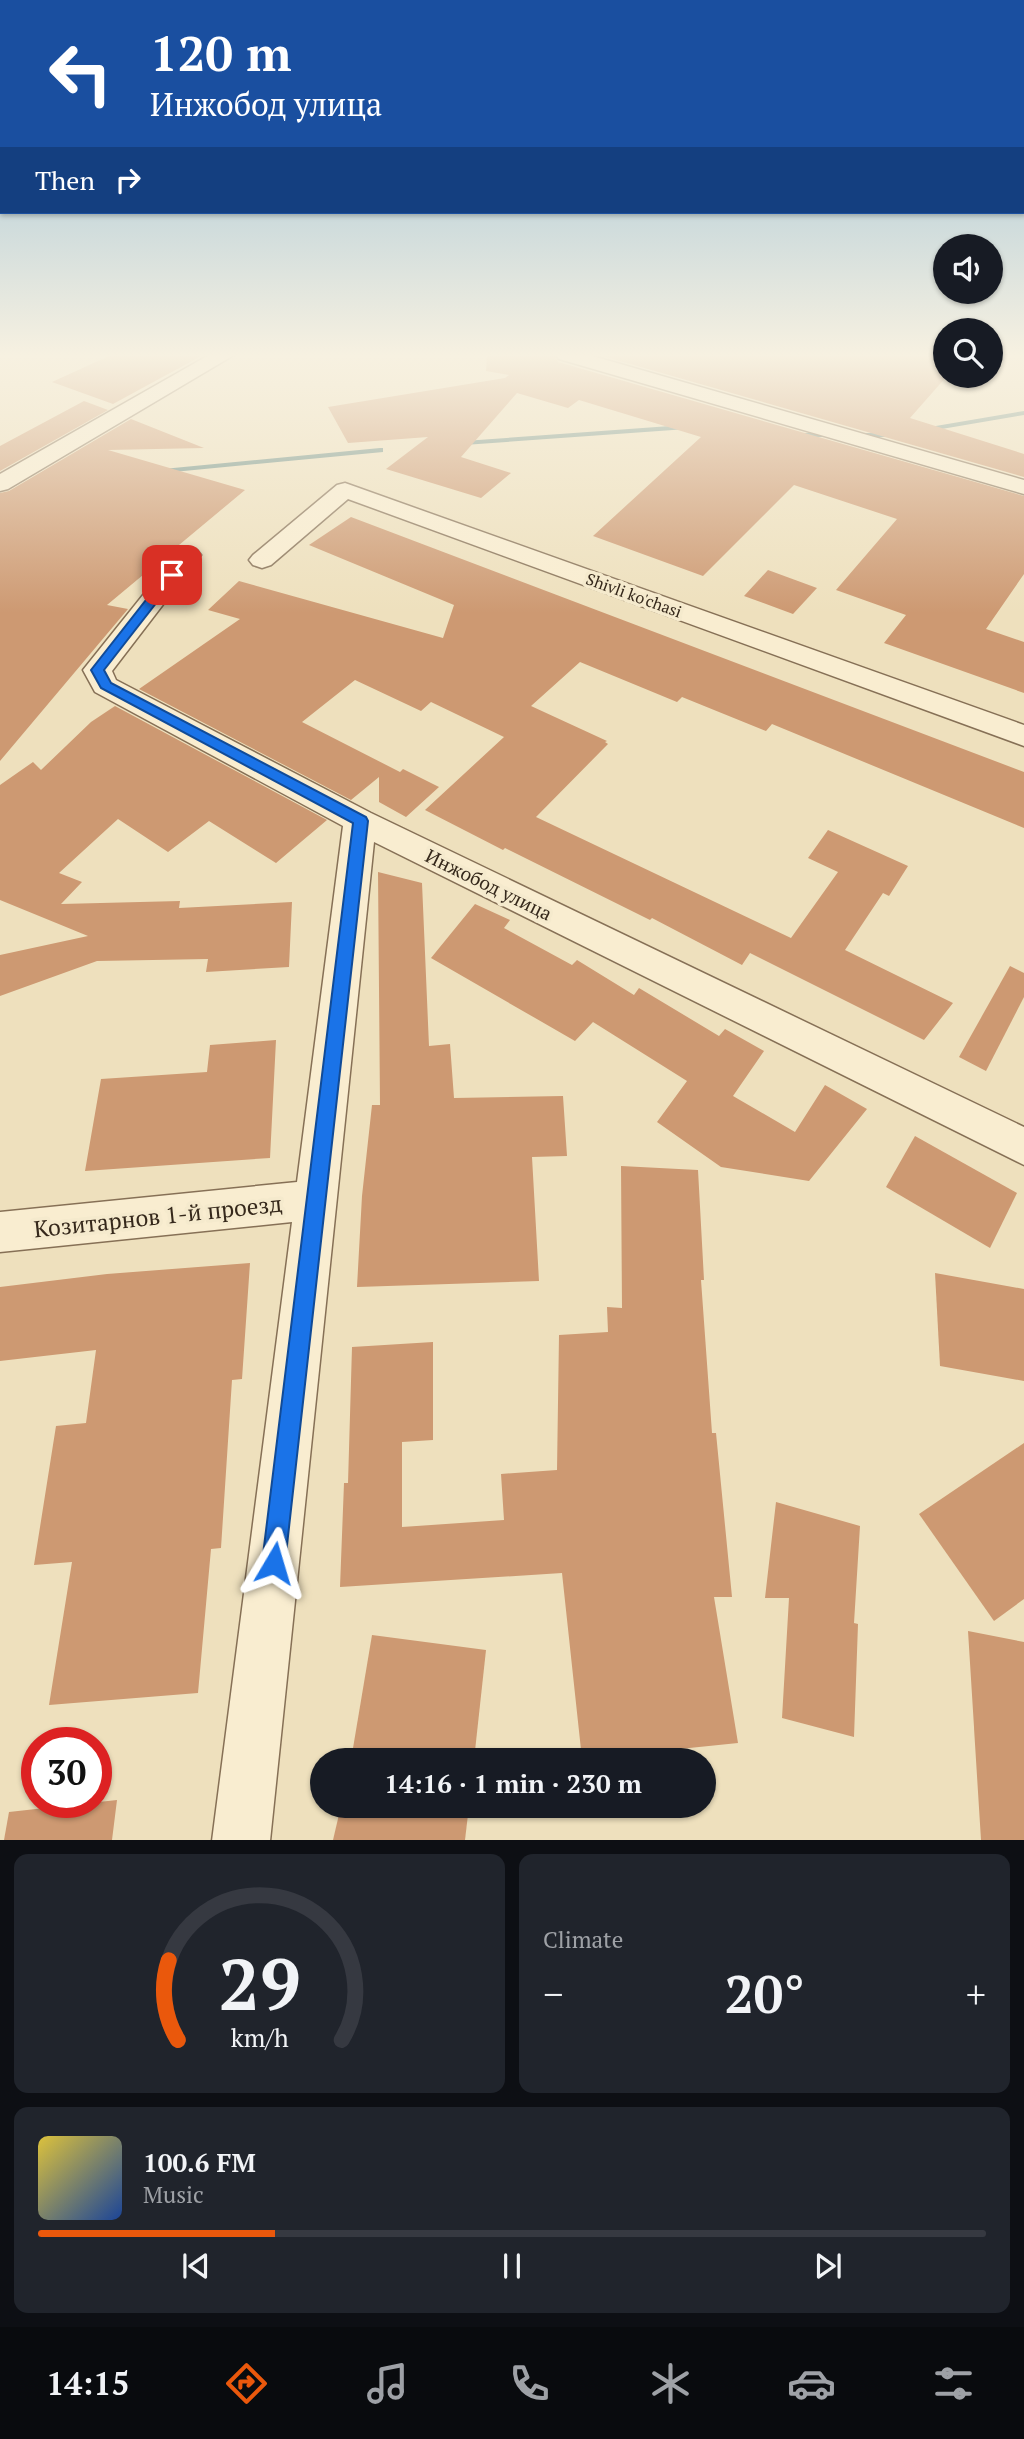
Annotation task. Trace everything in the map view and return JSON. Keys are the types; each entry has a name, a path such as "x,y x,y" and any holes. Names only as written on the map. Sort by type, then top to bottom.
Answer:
{"street":[{"path":"0,484 75,441"},
{"path":"866,441 1024,487"},
{"name":"Shivli ko'chasi","path":"262,560 345,490 1024,736"},
{"name":"Инжобод улица","path":"188,555 97,670 105,685 360,821 1024,1147"},
{"path":"241,1840 360,821"},
{"name":"Козитарнов 1-й проезд","path":"0,1232 316,1200"}],"building":[{"path":"10,441 53,441 0,471 0,446"},
{"path":"94,441 186,441 204,448 108,450 245,490 107,605 128,609 0,761 0,493 9,491"},
{"path":"347,441 376,441 348,443"},
{"path":"423,441 475,441 461,457 511,473 481,498 386,469"},
{"path":"697,441 832,441 1024,496 1024,574 986,629 1024,642 1024,693 884,643 906,615 836,590 897,519 794,485 703,576 593,536"},
{"path":"898,441 982,441 1024,454 1024,477"},
{"path":"351,517 1024,772 1024,828 772,724 766,731 682,697 677,702 580,662 531,706 607,741 605,742 608,744 536,817 791,938 838,872 808,858 828,830 908,866 889,896 883,893 845,950 953,1003 924,1040 750,953 742,965 652,918 650,920 425,810 504,737 431,702 421,711 355,680 302,722 400,772 403,769 439,787 406,817 379,802 379,777 351,800 139,689 240,619 208,610 239,581 443,638 454,605 309,545"},
{"path":"768,570 817,588 793,614 744,596"},
{"path":"115,706 327,820 276,863 209,821 168,852 118,819 59,873 82,882 61,904 180,901 179,908 292,902 289,967 206,972 208,959 97,961 0,996 0,955 88,936 0,900 0,785 33,762 41,770 91,722"},
{"path":"378,872 422,883 429,1046 450,1044 454,1098 563,1096 567,1156 532,1157 539,1281 357,1287 362,1196 372,1105 380,1105"},
{"path":"475,904 510,920 504,928 572,965 577,960 634,995 639,988 719,1036 725,1029 764,1051 733,1096 795,1132 825,1085 867,1109 809,1181 721,1167 657,1122 687,1081 593,1022 575,1041 431,958"},
{"path":"1010,966 1024,973 1024,997 986,1071 959,1057"},
{"path":"276,1040 270,1158 85,1171 101,1079 207,1072 210,1045"},
{"path":"915,1136 1017,1193 990,1248 886,1187"},
{"path":"621,1166 698,1170 704,1280 701,1280 712,1433 716,1433 732,1597 714,1597 738,1743 689,1748 581,1748 562,1573 340,1587 344,1483 348,1483 352,1347 433,1342 433,1440 402,1442 402,1527 504,1520 501,1474 557,1470 559,1335 608,1332 607,1307 622,1308"},
{"path":"250,1263 242,1379 232,1380 221,1548 211,1549 198,1693 49,1705 72,1562 34,1565 56,1426 86,1423 96,1350 0,1361 0,1287 107,1274"},
{"path":"935,1273 1024,1289 1024,1381 940,1366"},
{"path":"1024,1443 1024,1599 994,1621 919,1514"},
{"path":"776,1502 860,1526 854,1623 858,1624 854,1737 782,1718 789,1598 765,1598"},
{"path":"968,1631 1024,1642 1024,1840 981,1840"},
{"path":"372,1635 486,1650 475,1748 353,1748"},
{"path":"117,1800 112,1840 4,1840 9,1812 21,1811 21,1818 112,1818 112,1801"},
{"path":"338,1818 468,1818 465,1840 333,1840"}],"waterway":[{"path":"464,443 493,441"},
{"path":"163,471 380,450"}],"route":[{"path":"172,575 97,670 105,685 360,821 274,1563"}]}
